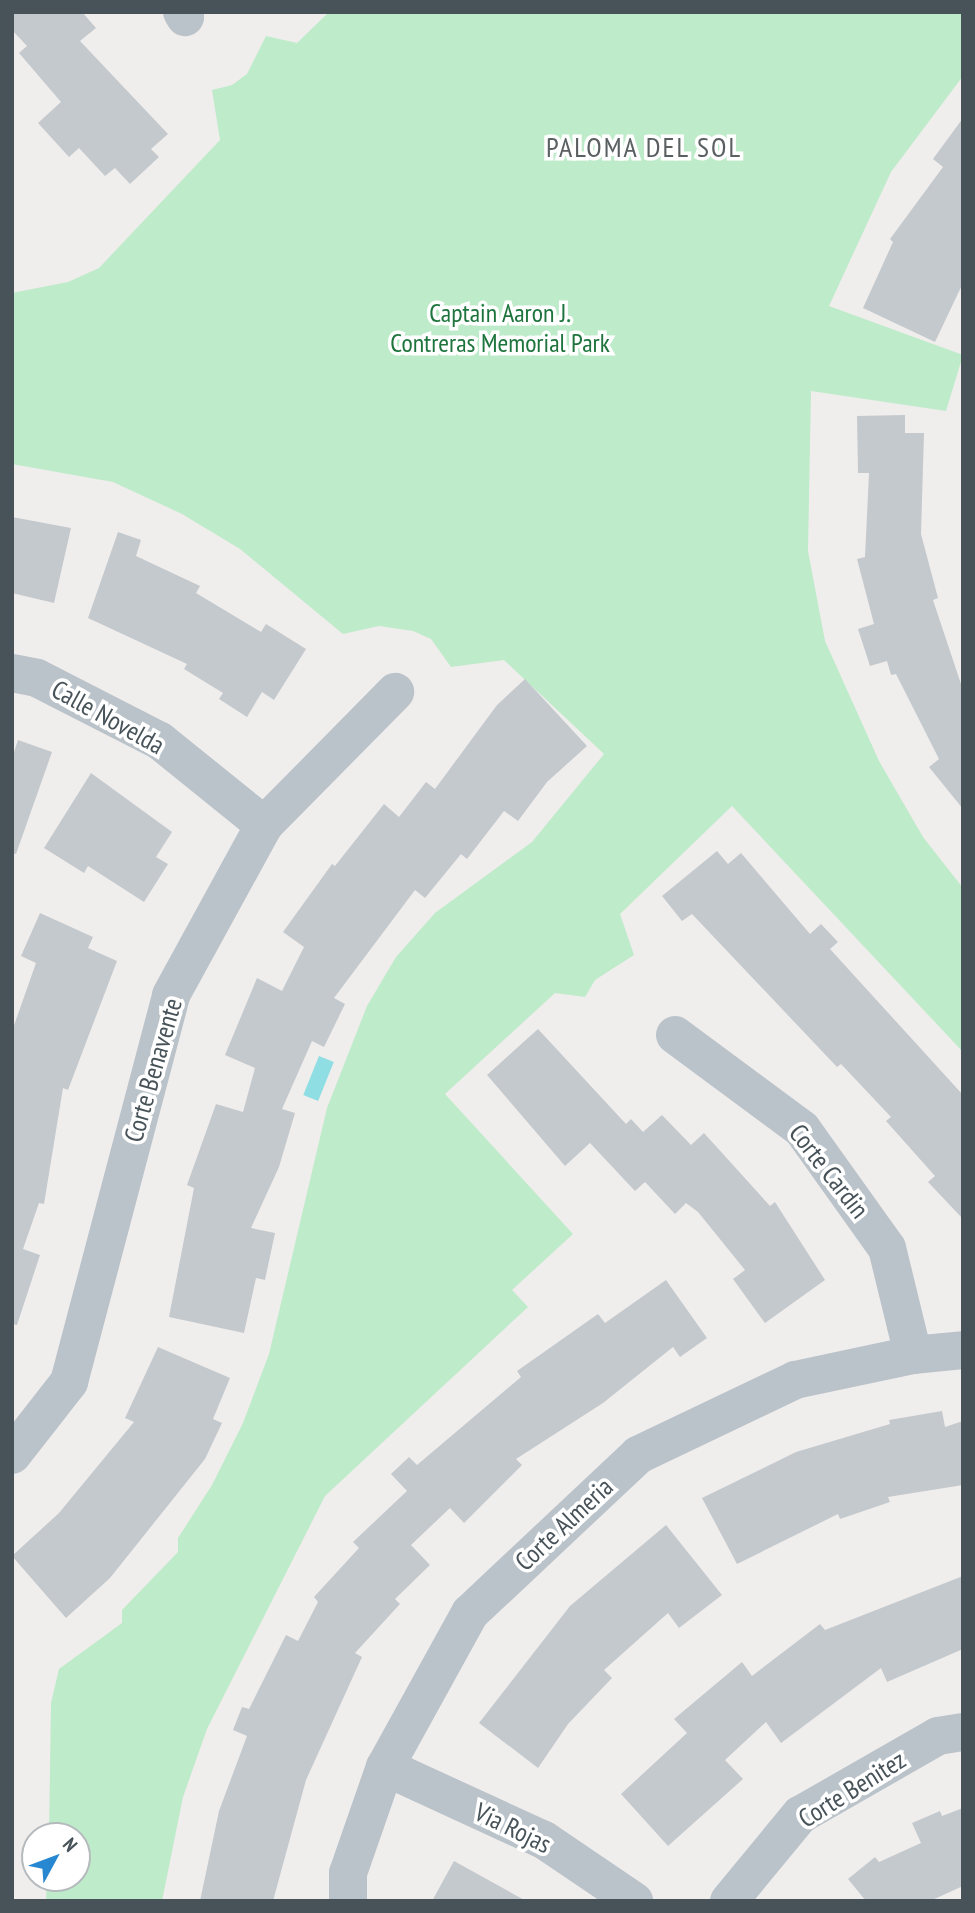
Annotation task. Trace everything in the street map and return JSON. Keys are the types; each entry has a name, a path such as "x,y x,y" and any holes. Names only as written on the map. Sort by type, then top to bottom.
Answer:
{"street":[{"name":"Calle Novelda","path":"12,673 37,678 160,741 264,825"},
{"name":"Corte Benavente","path":"12,1455 69,1382 171,995 264,825 395,692"},
{"name":"Corte Cardin","path":"675,1035 802,1129 887,1248 913,1355"},
{"name":"Corte Almeria","path":"348,1901 348,1874 385,1767 470,1613 638,1455 795,1380 913,1355 963,1350"},
{"name":"Corte Benitez","path":"729,1901 800,1815 938,1736 963,1732"},
{"name":"Via Rojas","path":"385,1767 544,1840 634,1901"}],"green space":[{"name":"Captain Aaron J. Contreras Memorial Park","path":"329,12 963,12 963,76 891,172 829,306 963,355 946,411 811,391 808,551 825,641 879,761 923,837 963,888 963,1052 732,806 620,914 634,955 595,980 585,997 555,993 445,1094 573,1234 512,1290 528,1307 325,1496 207,1729 183,1797 162,1901 46,1901 46,1892 91,1892 91,1822 49,1822 51,1703 59,1669 122,1623 122,1610 178,1552 178,1538 212,1485 243,1423 269,1354 327,1108 367,1006 396,957 435,913 532,842 604,754 504,660 451,667 431,639 413,631 379,626 343,634 240,549 182,514 113,482 12,464 12,293 68,282 99,268 220,140 212,90 232,85 247,74 266,36 297,43"}],"water":[{"path":"319,1056 334,1062 318,1101 303,1095"}],"building":[{"path":"12,12 82,12 96,28 80,41 168,134 151,149 159,157 130,184 115,168 105,176 79,148 69,157 38,123 61,102 19,53 27,46 12,30"},
{"path":"963,118 963,283 935,342 863,308 893,242 890,239 943,167 933,159"},
{"path":"905,415 905,433 924,433 921,534 938,598 933,600 963,690 963,809 929,767 939,759 896,674 891,675 887,661 870,666 858,629 874,624 857,559 865,557 869,473 858,473 857,416"},
{"path":"12,517 71,528 54,603 12,593"},
{"path":"118,532 141,540 136,556 200,586 196,593 261,632 266,624 306,649 274,700 262,692 247,717 219,699 223,693 184,669 187,664 88,618"},
{"path":"525,679 587,746 547,782 518,821 504,811 467,859 461,854 425,898 415,890 334,998 345,1004 324,1047 312,1041 282,1109 295,1113 279,1167 251,1228 275,1233 265,1280 256,1278 244,1333 169,1317 194,1188 187,1185 216,1104 243,1112 255,1068 225,1055 257,978 282,991 304,947 283,932 332,864 335,866 384,804 399,817 426,782 435,789 497,705"},
{"path":"18,740 52,752 16,854 12,853 12,758"},
{"path":"91,773 172,832 156,857 168,864 144,902 88,866 84,873 44,848"},
{"path":"717,851 728,864 741,853 810,934 821,924 838,942 830,949 963,1095 963,1219 928,1182 935,1176 886,1121 891,1117 841,1064 837,1067 692,914 682,921 662,896"},
{"path":"40,913 93,937 88,948 117,961 68,1090 63,1088 44,1204 39,1203 23,1249 40,1255 17,1325 12,1324 12,1031 36,963 21,956"},
{"path":"538,1029 626,1124 631,1119 643,1132 662,1115 691,1145 704,1133 770,1206 775,1202 825,1280 765,1323 733,1279 745,1270 698,1212 686,1203 675,1214 645,1182 635,1191 590,1143 565,1166 487,1075"},
{"path":"666,1280 707,1338 680,1357 673,1347 603,1403 516,1459 522,1465 464,1523 450,1508 411,1545 430,1565 395,1599 400,1604 355,1653 362,1657 306,1780 273,1901 200,1901 219,1811 247,1736 233,1730 242,1707 249,1709 286,1635 298,1641 318,1602 314,1597 359,1548 353,1542 407,1491 391,1474 409,1457 417,1465 521,1377 517,1371 598,1314 605,1323"},
{"path":"158,1347 230,1378 213,1419 222,1423 205,1459 110,1578 66,1618 12,1556 59,1513 134,1422 125,1418"},
{"path":"942,1411 945,1427 963,1421 963,1485 888,1497 890,1502 840,1519 838,1514 737,1564 702,1498 796,1452 890,1424 889,1420"},
{"path":"666,1525 722,1595 679,1628 668,1613 604,1670 612,1678 568,1724 538,1768 479,1723 570,1606"},
{"path":"963,1576 963,1649 887,1682 881,1668 781,1743 766,1722 725,1760 743,1779 668,1846 621,1794 687,1733 674,1719 742,1662 752,1676 820,1624 825,1630"},
{"path":"963,1808 963,1886 930,1901 866,1901 848,1879 875,1857 879,1862 921,1843 912,1823 940,1811 942,1816"},
{"path":"454,1861 526,1901 432,1901"}],"district":[{"name":"PALOMA DEL SOL","path":"644,147"}]}
